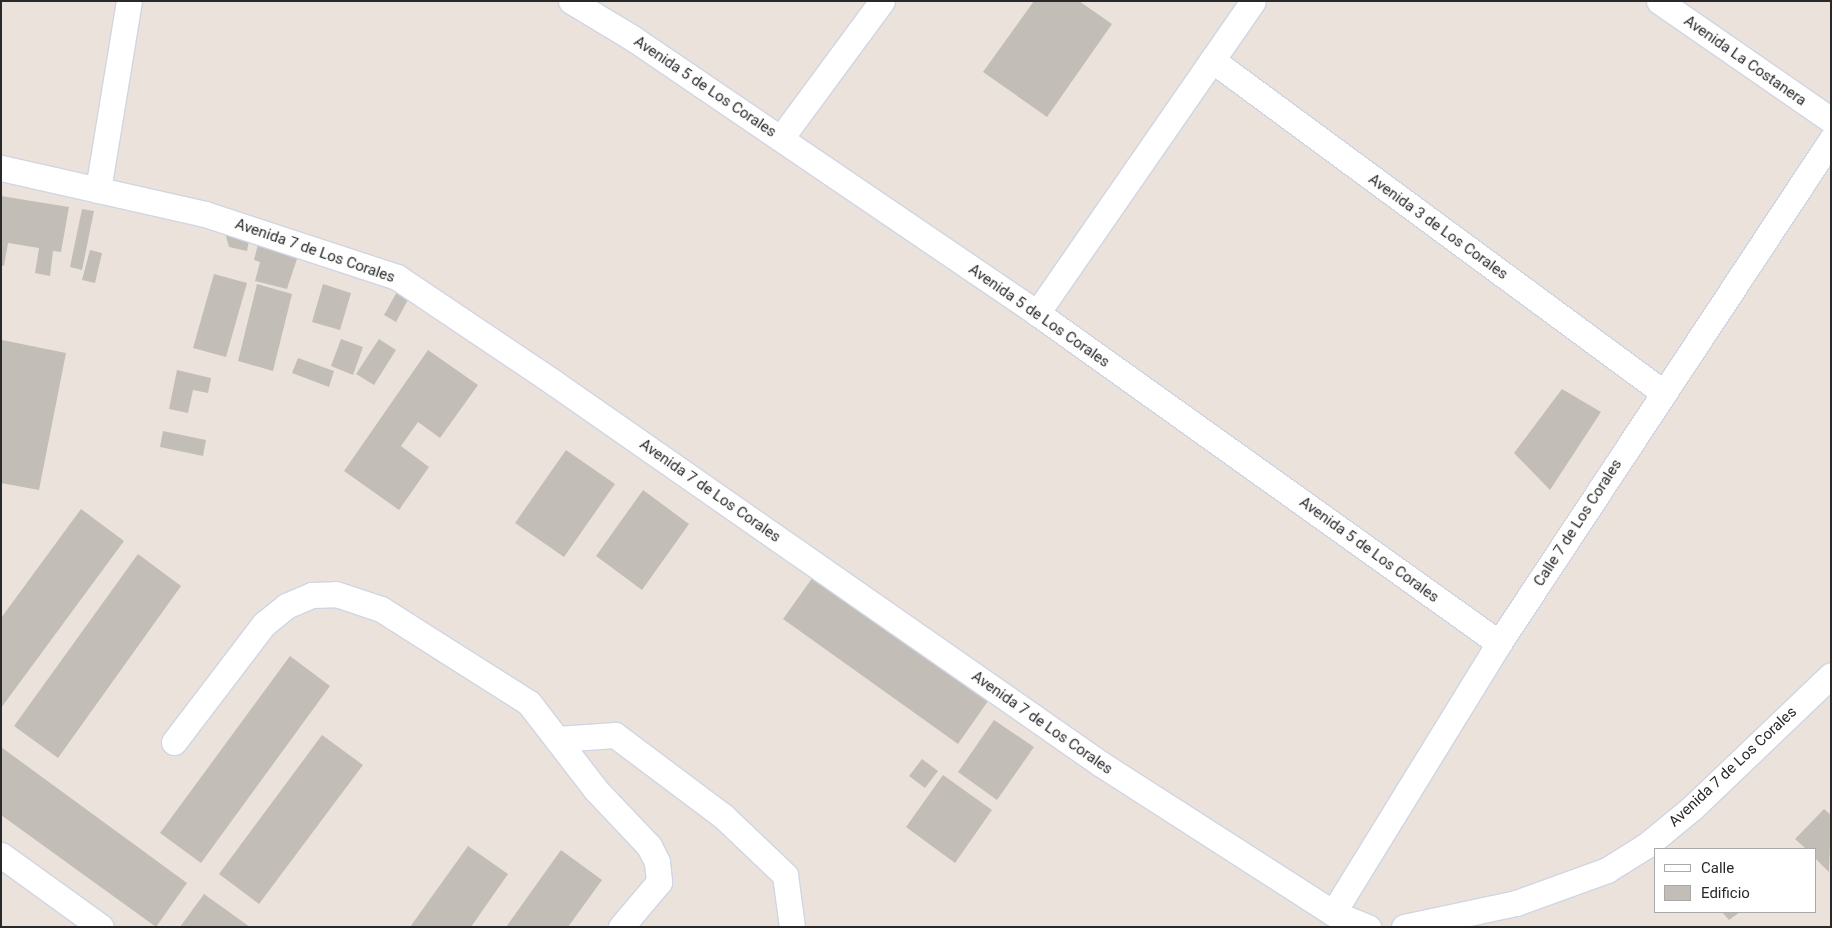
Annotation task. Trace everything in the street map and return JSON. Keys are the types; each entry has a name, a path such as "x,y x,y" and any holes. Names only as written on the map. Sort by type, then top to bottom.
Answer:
{"street":[{"path":"98,190 129,1"},
{"name":"Avenida 5 de Los Corales","path":"571,1 631,37 1037,313 1499,643"},
{"path":"781,138 882,1"},
{"path":"1037,313 1253,1"},
{"name":"Avenida La Costanera","path":"1659,1 1831,120"},
{"name":"Avenida 3 de Los Corales","path":"1212,60 1664,394"},
{"name":"Calle 7 de Los Corales","path":"1333,913 1499,643 1831,140"},
{"name":"Avenida 7 de Los Corales","path":"1,168 205,214 397,277 553,382 1101,764 1333,913 1368,927"},
{"path":"174,742 264,624 286,606 312,595 336,594 381,609 529,703 596,790 649,846 657,862 659,882 621,927"},
{"name":"Avenida 7 de Los Corales","path":"1404,927 1516,903 1607,870 1647,845 1692,808 1831,675"},
{"path":"557,739 615,735 723,816 785,875 792,927"},
{"path":"1,855 100,927"}],"building":[{"path":"1034,1 1079,1 1112,24 1047,117 983,72"},
{"path":"1,196 69,207 61,252 53,251 50,276 35,273 39,248 8,243 4,266 1,265"},
{"path":"82,209 94,211 82,270 70,267"},
{"path":"224,229 250,235 247,251 229,247"},
{"path":"259,240 300,250 287,289 255,281 260,262 254,260"},
{"path":"90,250 102,253 95,283 82,280"},
{"path":"214,274 247,283 226,357 193,348"},
{"path":"257,284 292,294 273,371 238,361"},
{"path":"323,284 351,293 340,330 312,322"},
{"path":"398,290 410,296 396,322 384,315"},
{"path":"341,339 363,347 353,375 331,366"},
{"path":"379,339 396,350 374,385 356,374"},
{"path":"2,340 66,353 39,490 1,483"},
{"path":"428,350 478,385 440,438 418,422 401,446 429,467 399,510 344,471"},
{"path":"298,358 334,371 329,387 292,373"},
{"path":"177,370 211,378 208,393 193,390 188,413 169,409"},
{"path":"1562,389 1601,412 1550,490 1514,453"},
{"path":"163,431 206,440 203,456 160,447"},
{"path":"566,450 615,484 564,557 515,523"},
{"path":"643,490 689,524 642,590 596,556"},
{"path":"81,509 124,541 1,708 1,618"},
{"path":"138,554 181,586 58,758 14,726"},
{"path":"813,577 988,701 958,744 783,619"},
{"path":"290,656 330,686 201,863 160,833"},
{"path":"994,720 1034,747 997,800 958,772"},
{"path":"322,735 363,765 259,904 219,874"},
{"path":"1,747 187,883 156,927 1,815"},
{"path":"922,759 938,771 925,788 909,776"},
{"path":"943,775 992,810 955,863 906,827"},
{"path":"1824,809 1831,815 1829,872 1817,860 1817,848 1805,848 1795,839"},
{"path":"468,846 508,874 471,927 410,927"},
{"path":"561,850 602,880 568,927 506,927"},
{"path":"204,894 250,927 180,927"},
{"path":"1723,913 1739,913 1729,920"}]}
